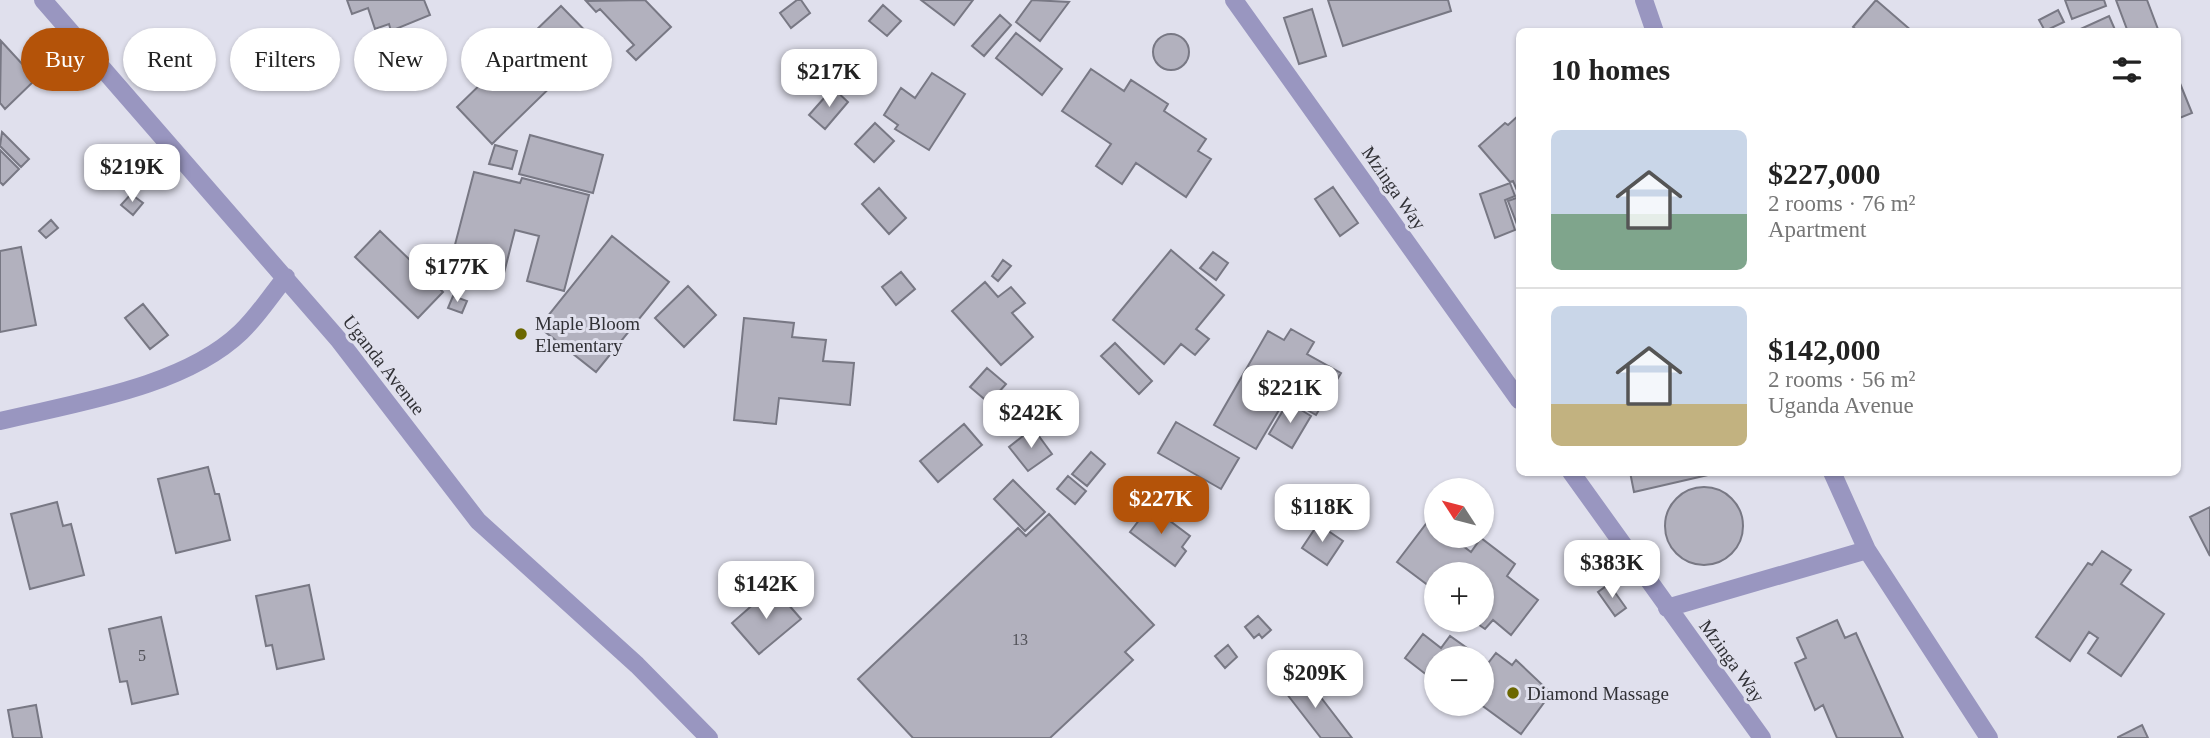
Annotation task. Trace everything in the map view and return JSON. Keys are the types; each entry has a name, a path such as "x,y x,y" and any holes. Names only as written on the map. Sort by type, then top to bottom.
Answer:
{"street":[{"name":"Uganda Avenue","path":"43,0 338,339 478,521 637,665 709,738"},
{"name":"Mzinga Way","path":"1234,0 1516,396"},
{"path":"1644,0 1654,28"},
{"path":"0,421 124,392 201,360 241,332 286,277"},
{"name":"Mzinga Way","path":"1573,476 1762,738"},
{"path":"1834,476 1867,550 1989,738"},
{"path":"1667,608 1867,550"}],"building":[{"path":"347,0 424,0 430,15 398,28 390,28 389,24 375,28 368,8 352,14"},
{"path":"645,0 671,27 636,60 627,51 634,45 600,9 596,12 586,1"},
{"path":"797,0 801,0 810,13 791,28 780,13"},
{"path":"921,0 973,0 954,25"},
{"path":"1032,0 1069,2 1040,41 1016,22"},
{"path":"1328,0 1448,0 1451,11 1343,46"},
{"path":"1876,0 1908,28 1854,28"},
{"path":"2065,0 2104,0 2106,6 2072,19"},
{"path":"2116,0 2147,0 2158,28 2126,28"},
{"path":"883,5 901,21 887,36 869,21"},
{"path":"561,6 582,28 538,28"},
{"path":"1312,9 1326,56 1299,64 1284,18"},
{"path":"2058,10 2064,22 2051,28 2043,28 2039,20"},
{"path":"1000,15 1011,25 984,56 972,46"},
{"path":"2109,16 2114,28 2083,28"},
{"path":"1016,33 1062,69 1042,95 996,58"},
{"path":"1171,34 1184,39 1189,52 1184,65 1171,70 1158,65 1153,52 1158,39"},
{"path":"1,41 21,63 21,91 24,91 5,109 0,103"},
{"path":"1091,69 1124,91 1131,80 1168,104 1164,111 1206,139 1198,151 1211,159 1186,197 1136,163 1122,184 1096,166 1111,144 1062,111"},
{"path":"932,73 965,94 929,150 895,129 898,125 884,115 901,88 915,98"},
{"path":"2181,86 2192,113 2181,117"},
{"path":"833,88 848,102 825,129 809,115"},
{"path":"473,91 546,91 492,144 457,107"},
{"path":"1516,118 1516,188 1513,181 1510,182 1479,146 1505,123 1508,125"},
{"path":"875,123 894,141 874,162 855,144"},
{"path":"2,132 29,159 21,167 0,146"},
{"path":"530,135 603,155 593,193 519,174"},
{"path":"495,145 517,151 512,169 489,164"},
{"path":"0,150 19,169 3,185 0,182"},
{"path":"474,172 520,183 522,178 589,195 564,291 527,281 539,236 515,230 504,273 451,260"},
{"path":"1510,183 1515,196 1505,200 1515,230 1495,238 1480,194"},
{"path":"1333,187 1358,223 1340,236 1315,199"},
{"path":"879,188 906,218 889,234 862,204"},
{"path":"131,194 143,203 133,215 121,205"},
{"path":"1516,198 1516,222 1508,201"},
{"path":"51,220 58,228 46,238 39,231"},
{"path":"380,231 443,292 418,318 355,257"},
{"path":"612,236 669,282 596,372 539,327"},
{"path":"21,247 36,325 0,332 0,251"},
{"path":"1171,250 1224,295 1196,329 1209,339 1195,355 1181,344 1164,364 1113,320"},
{"path":"1213,252 1228,263 1216,280 1200,268"},
{"path":"1003,260 1011,266 998,281 992,276"},
{"path":"901,272 915,289 896,305 882,287"},
{"path":"985,282 998,297 1011,287 1025,303 1012,313 1033,337 1001,365 952,311"},
{"path":"688,286 716,315 684,347 655,318"},
{"path":"453,296 467,301 462,313 448,308"},
{"path":"143,304 168,335 150,349 125,318"},
{"path":"744,318 794,323 792,337 826,340 823,361 854,363 850,405 779,398 776,424 734,420"},
{"path":"1291,329 1314,342 1307,354 1341,373 1316,415 1286,398 1256,449 1214,425 1268,331 1284,340"},
{"path":"1115,343 1152,381 1139,394 1101,356"},
{"path":"987,368 1006,384 989,403 970,387"},
{"path":"1288,402 1311,416 1292,448 1269,434"},
{"path":"1176,422 1239,458 1221,489 1158,453"},
{"path":"964,424 982,445 938,482 920,461"},
{"path":"1033,428 1052,454 1028,471 1009,447"},
{"path":"1091,452 1105,464 1087,486 1072,474"},
{"path":"208,467 215,494 219,494 230,540 176,553 158,479"},
{"path":"1068,476 1086,491 1075,504 1057,489"},
{"path":"1631,476 1704,476 1634,492"},
{"path":"1013,480 1045,512 1025,531 994,499"},
{"path":"1704,487 1719,490 1731,499 1740,511 1743,526 1740,541 1731,553 1719,562 1704,565 1689,562 1677,553 1668,541 1665,526 1668,511 1677,499 1689,490"},
{"path":"57,502 63,526 71,524 84,575 30,589 11,514"},
{"path":"1150,506 1190,536 1182,547 1186,551 1175,566 1130,532"},
{"path":"2210,507 2210,556 2190,517"},
{"path":"1049,514 1154,625 1125,652 1133,660 1050,738 913,738 858,679 1018,528 1026,536"},
{"path":"1318,524 1343,541 1327,565 1302,548"},
{"path":"1424,527 1424,548 1466,548 1471,552 1474,548 1494,548 1515,564 1507,576 1538,600 1511,635 1494,621 1494,562 1424,562 1424,582 1397,562"},
{"path":"2102,551 2131,570 2121,584 2164,614 2121,676 2088,653 2098,638 2089,632 2070,661 2036,637 2088,563 2092,565"},
{"path":"1609,584 1626,608 1615,616 1598,592"},
{"path":"309,585 324,659 277,669 272,645 266,646 256,596"},
{"path":"773,587 801,619 759,654 732,623"},
{"path":"1258,616 1271,630 1262,638 1259,634 1254,638 1245,627"},
{"path":"161,617 178,694 132,704 127,681 120,682 109,629"},
{"path":"1837,620 1845,638 1856,633 1903,738 1837,738 1823,705 1815,710 1795,663 1806,658 1797,638"},
{"path":"1423,634 1438,646 1424,646 1424,673 1405,658"},
{"path":"1450,636 1464,646 1442,646"},
{"path":"1228,645 1237,657 1225,668 1215,656"},
{"path":"1496,653 1512,665 1516,660 1551,693 1521,734 1494,714"},
{"path":"1303,674 1352,738 1321,738 1283,689"},
{"path":"36,705 42,738 13,738 8,710"},
{"path":"2142,725 2148,738 2118,738 2118,737"}],"place":[{"name":"Maple Bloom Elementary","path":"521,334"},
{"name":"Diamond Massage","path":"1513,693"}]}
